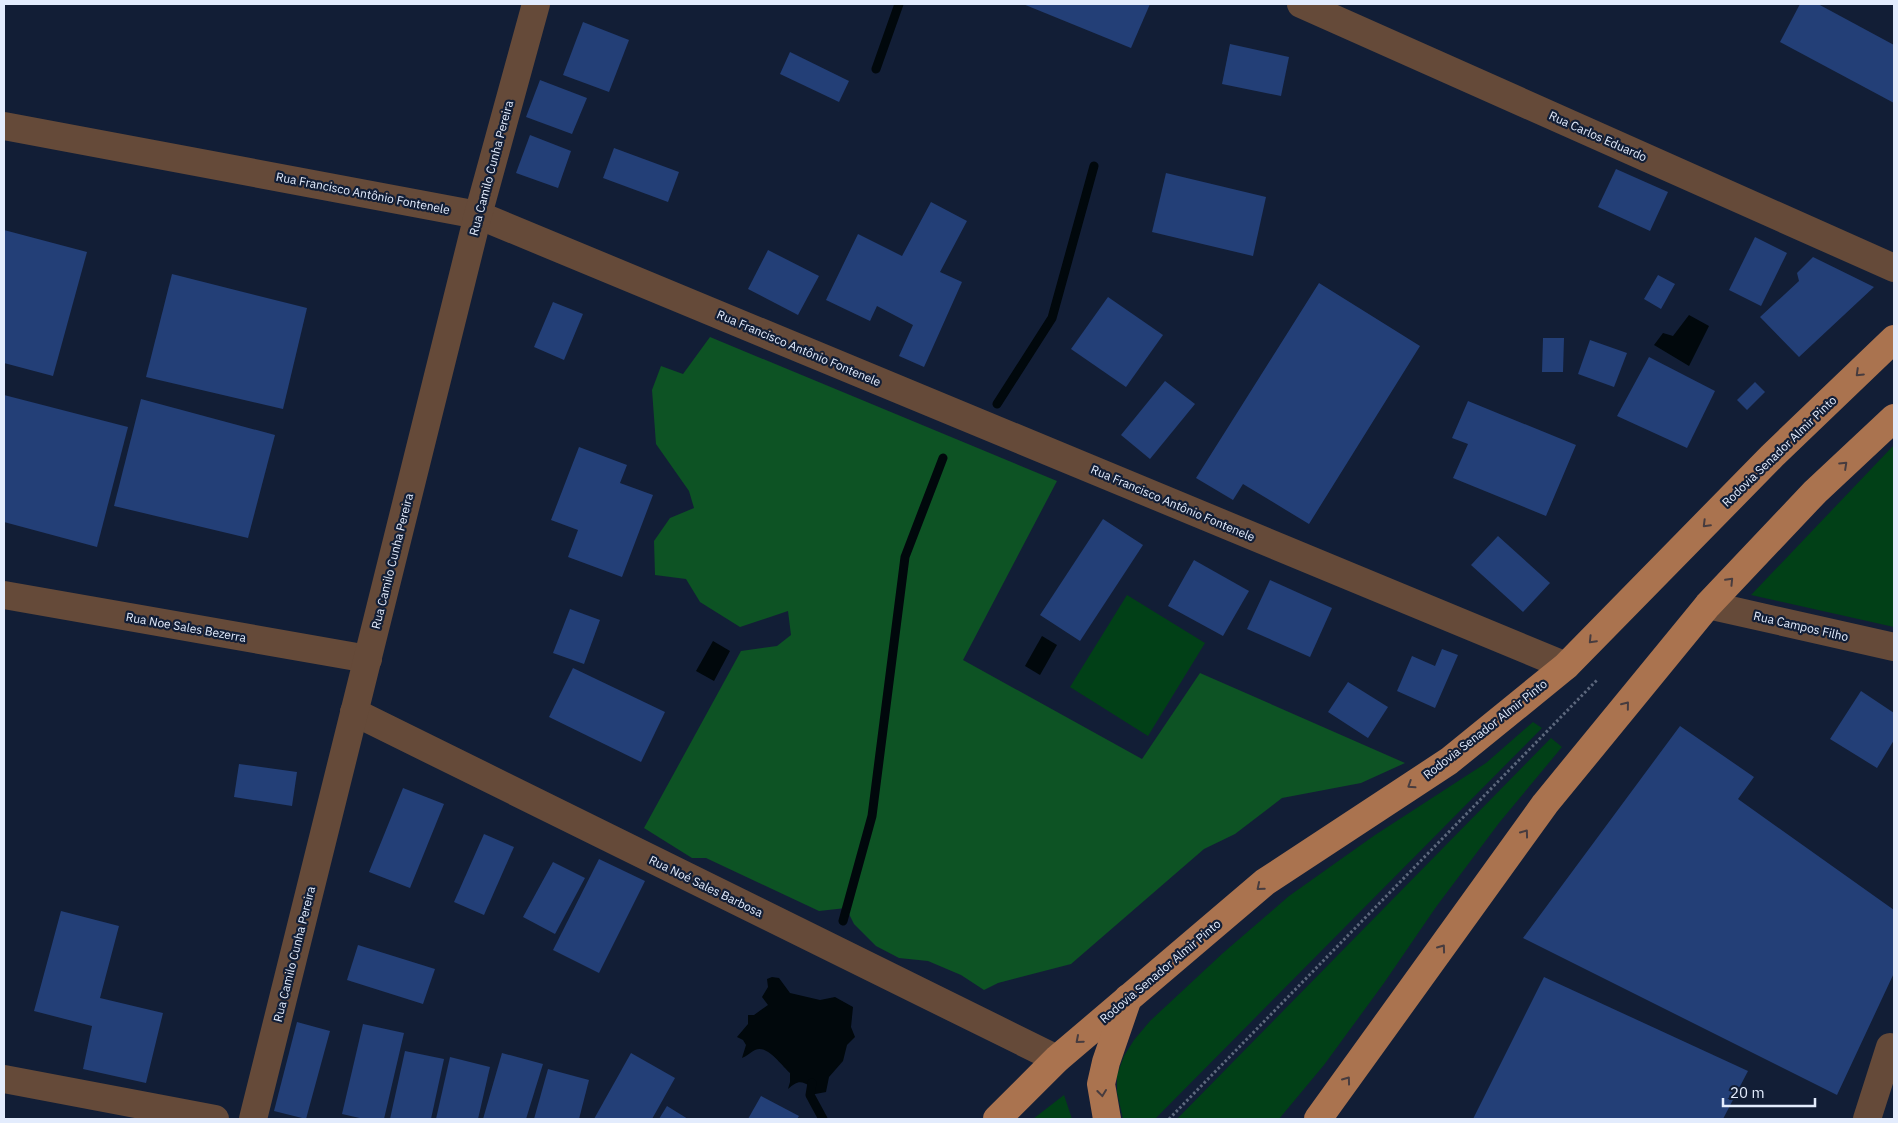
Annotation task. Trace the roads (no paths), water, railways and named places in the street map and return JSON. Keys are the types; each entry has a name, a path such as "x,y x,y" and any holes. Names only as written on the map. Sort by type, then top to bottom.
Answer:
{"main road":[{"name":"Rodovia Senador Almir Pinto","path":"997,1119 1057,1059 1265,882 1449,761 1566,666 1772,456 1894,340"},
{"path":"1318,1119 1545,804 1708,605 1815,492 1894,418"},
{"path":"1107,1119 1101,1084 1106,1062 1129,997"}],"street":[{"name":"Rua Camilo Cunha Pereira","path":"253,1119 478,215 536,4"},
{"name":"Rua Carlos Eduardo","path":"1301,4 1894,268"},
{"name":"Rua Francisco Antônio Fontenele","path":"4,126 478,215 1566,666"},
{"name":"Rua Noe Sales Bezerra","path":"4,595 368,659"},
{"name":"Rua Campos Filho","path":"1708,605 1894,647"},
{"name":"Rua Noé Sales Barbosa","path":"354,712 1057,1059"},
{"path":"1867,1119 1890,1047"},
{"path":"4,1079 215,1119"}],"waterway":[{"path":"876,69 899,4"},
{"path":"997,404 1052,318 1094,166"},
{"path":"843,921 872,816 905,557 943,458"},
{"path":"812,1083 810,1095 823,1119"}]}
